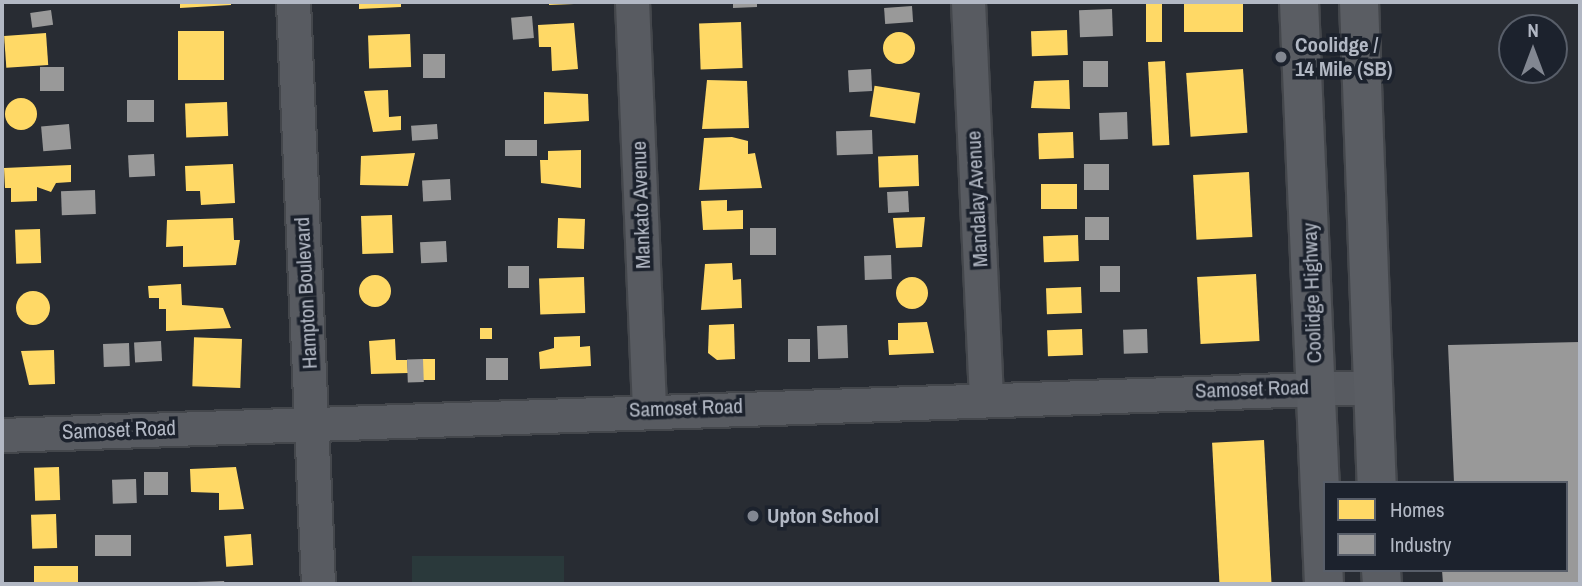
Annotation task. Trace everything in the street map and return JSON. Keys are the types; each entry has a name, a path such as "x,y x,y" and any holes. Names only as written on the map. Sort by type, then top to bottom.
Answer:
{"main road":[{"name":"Coolidge Highway","path":"1298,2 1323,559"},
{"path":"1359,2 1370,387 1377,481"},
{"path":"1312,269 1325,286 1344,293 1355,292 1367,267"}],"street":[{"name":"Hampton Boulevard","path":"293,2 318,584"},
{"name":"Mankato Avenue","path":"632,2 649,409"},
{"name":"Mandalay Avenue","path":"968,2 986,397"},
{"name":"Samoset Road","path":"2,435 986,397 1370,387"}],"shaded area":[{"path":"412,556 564,556 564,584 412,584"}],"building: Homes":[{"path":"180,2 231,2 231,5 180,8"},
{"path":"359,2 401,2 401,7 359,9"},
{"path":"549,2 574,2 574,4 549,5"},
{"path":"1146,2 1162,2 1162,42 1146,42"},
{"path":"1184,2 1243,2 1243,32 1184,32"},
{"path":"741,22 743,68 701,69 699,23"},
{"path":"574,23 578,69 552,71 551,47 539,47 538,25"},
{"path":"1067,30 1068,55 1032,56 1031,31"},
{"path":"178,31 224,31 224,80 178,80"},
{"path":"899,32 910,37 915,48 910,59 899,64 888,59 883,48 888,37"},
{"path":"46,33 48,65 6,68 4,36"},
{"path":"410,34 411,67 369,68 368,35"},
{"path":"1165,61 1169,145 1152,146 1148,62"},
{"path":"1243,69 1247,133 1191,137 1186,73"},
{"path":"707,80 747,81 749,128 702,129"},
{"path":"1069,80 1070,109 1031,108 1034,81"},
{"path":"875,86 920,93 915,124 870,116"},
{"path":"388,90 389,117 401,116 401,130 373,132 364,91"},
{"path":"544,92 588,94 589,121 544,124"},
{"path":"21,98 32,103 37,114 32,125 21,130 10,125 5,114 10,103"},
{"path":"227,102 228,136 186,137 185,103"},
{"path":"1073,132 1074,158 1039,159 1038,133"},
{"path":"732,137 748,141 748,154 755,153 762,188 699,190 704,138"},
{"path":"581,150 581,188 541,183 540,160 548,160 548,151"},
{"path":"415,153 408,186 360,185 361,156"},
{"path":"918,155 919,186 879,187 878,156"},
{"path":"233,164 235,203 201,205 200,191 186,191 185,166"},
{"path":"71,165 71,182 56,183 51,192 37,187 37,201 11,202 11,188 5,188 4,168"},
{"path":"1249,172 1252,237 1196,240 1193,175"},
{"path":"1041,184 1077,184 1077,209 1041,209"},
{"path":"727,200 727,211 743,210 743,229 703,230 701,201"},
{"path":"392,215 393,253 362,254 361,216"},
{"path":"925,217 922,247 896,248 893,218"},
{"path":"233,218 234,240 240,240 236,265 183,267 183,246 166,247 167,220"},
{"path":"558,218 585,219 584,249 557,248"},
{"path":"40,229 41,263 16,264 15,230"},
{"path":"1078,235 1079,261 1044,262 1043,236"},
{"path":"732,263 733,280 741,279 742,308 701,310 705,264"},
{"path":"1256,274 1260,341 1201,344 1197,277"},
{"path":"375,275 386,280 391,291 386,302 375,307 364,302 359,291 364,280"},
{"path":"584,277 585,313 540,315 539,279"},
{"path":"912,277 923,282 928,293 923,304 912,309 901,304 896,293 901,282"},
{"path":"181,284 182,305 223,308 231,328 166,331 166,309 159,309 159,298 149,298 148,286"},
{"path":"1081,287 1082,313 1047,314 1046,288"},
{"path":"33,291 45,296 50,308 45,320 33,325 21,320 16,308 21,296"},
{"path":"927,322 934,353 889,355 888,340 898,340 898,323"},
{"path":"734,324 735,359 717,360 708,353 709,325"},
{"path":"480,328 492,328 492,339 480,339"},
{"path":"1082,329 1083,355 1048,356 1047,330"},
{"path":"580,336 580,347 590,346 591,366 540,369 539,352 554,348 554,337"},
{"path":"194,337 242,339 240,388 192,386"},
{"path":"395,339 396,360 407,360 408,373 371,374 369,341"},
{"path":"54,350 55,384 29,385 21,351"},
{"path":"423,359 435,359 435,380 423,380"},
{"path":"1264,440 1272,584 1219,584 1212,443"},
{"path":"59,467 60,500 35,501 34,468"},
{"path":"236,467 244,509 219,510 219,493 191,492 190,469"},
{"path":"56,514 57,548 32,549 31,515"},
{"path":"251,534 253,565 226,567 224,536"},
{"path":"34,566 78,566 78,584 34,584"}],"building: Industry":[{"path":"733,2 757,2 757,7 733,8"},
{"path":"912,6 913,22 885,24 884,8"},
{"path":"1112,9 1113,36 1080,37 1079,10"},
{"path":"51,10 53,25 32,28 30,13"},
{"path":"532,16 534,38 513,40 511,18"},
{"path":"423,54 445,54 445,78 423,78"},
{"path":"1083,61 1108,61 1108,87 1083,87"},
{"path":"40,67 64,67 64,91 40,91"},
{"path":"871,69 872,91 849,92 848,70"},
{"path":"127,100 154,100 154,122 127,122"},
{"path":"1127,112 1128,139 1100,140 1099,113"},
{"path":"69,124 71,149 43,151 41,126"},
{"path":"437,124 438,139 412,141 411,126"},
{"path":"872,130 873,154 837,155 836,131"},
{"path":"505,140 537,140 537,156 505,156"},
{"path":"154,154 155,176 129,177 128,155"},
{"path":"1084,164 1109,164 1109,190 1084,190"},
{"path":"450,179 451,200 423,201 422,180"},
{"path":"95,190 96,214 62,215 61,191"},
{"path":"908,191 909,212 888,213 887,192"},
{"path":"1085,217 1109,217 1109,240 1085,240"},
{"path":"750,228 776,228 776,255 750,255"},
{"path":"446,241 447,262 421,263 420,242"},
{"path":"891,255 892,279 865,280 864,256"},
{"path":"508,266 529,266 529,288 508,288"},
{"path":"1100,266 1120,266 1120,292 1100,292"},
{"path":"847,325 848,358 818,359 817,326"},
{"path":"1147,329 1148,353 1124,354 1123,330"},
{"path":"788,339 810,339 810,362 788,362"},
{"path":"161,341 162,361 135,362 134,342"},
{"path":"1580,342 1580,584 1443,584 1442,572 1568,572 1568,481 1454,481 1448,345"},
{"path":"129,343 130,366 104,367 103,344"},
{"path":"486,358 508,358 508,380 486,380"},
{"path":"423,359 424,382 408,383 407,360"},
{"path":"144,472 168,472 168,495 144,495"},
{"path":"136,479 137,503 113,504 112,480"},
{"path":"95,535 131,535 131,556 95,556"},
{"path":"224,581 225,584 196,582"}],"place":[{"name":"Coolidge / 14 Mile (SB)","path":"1281,57"},
{"name":"Upton School","path":"753,516"}]}
